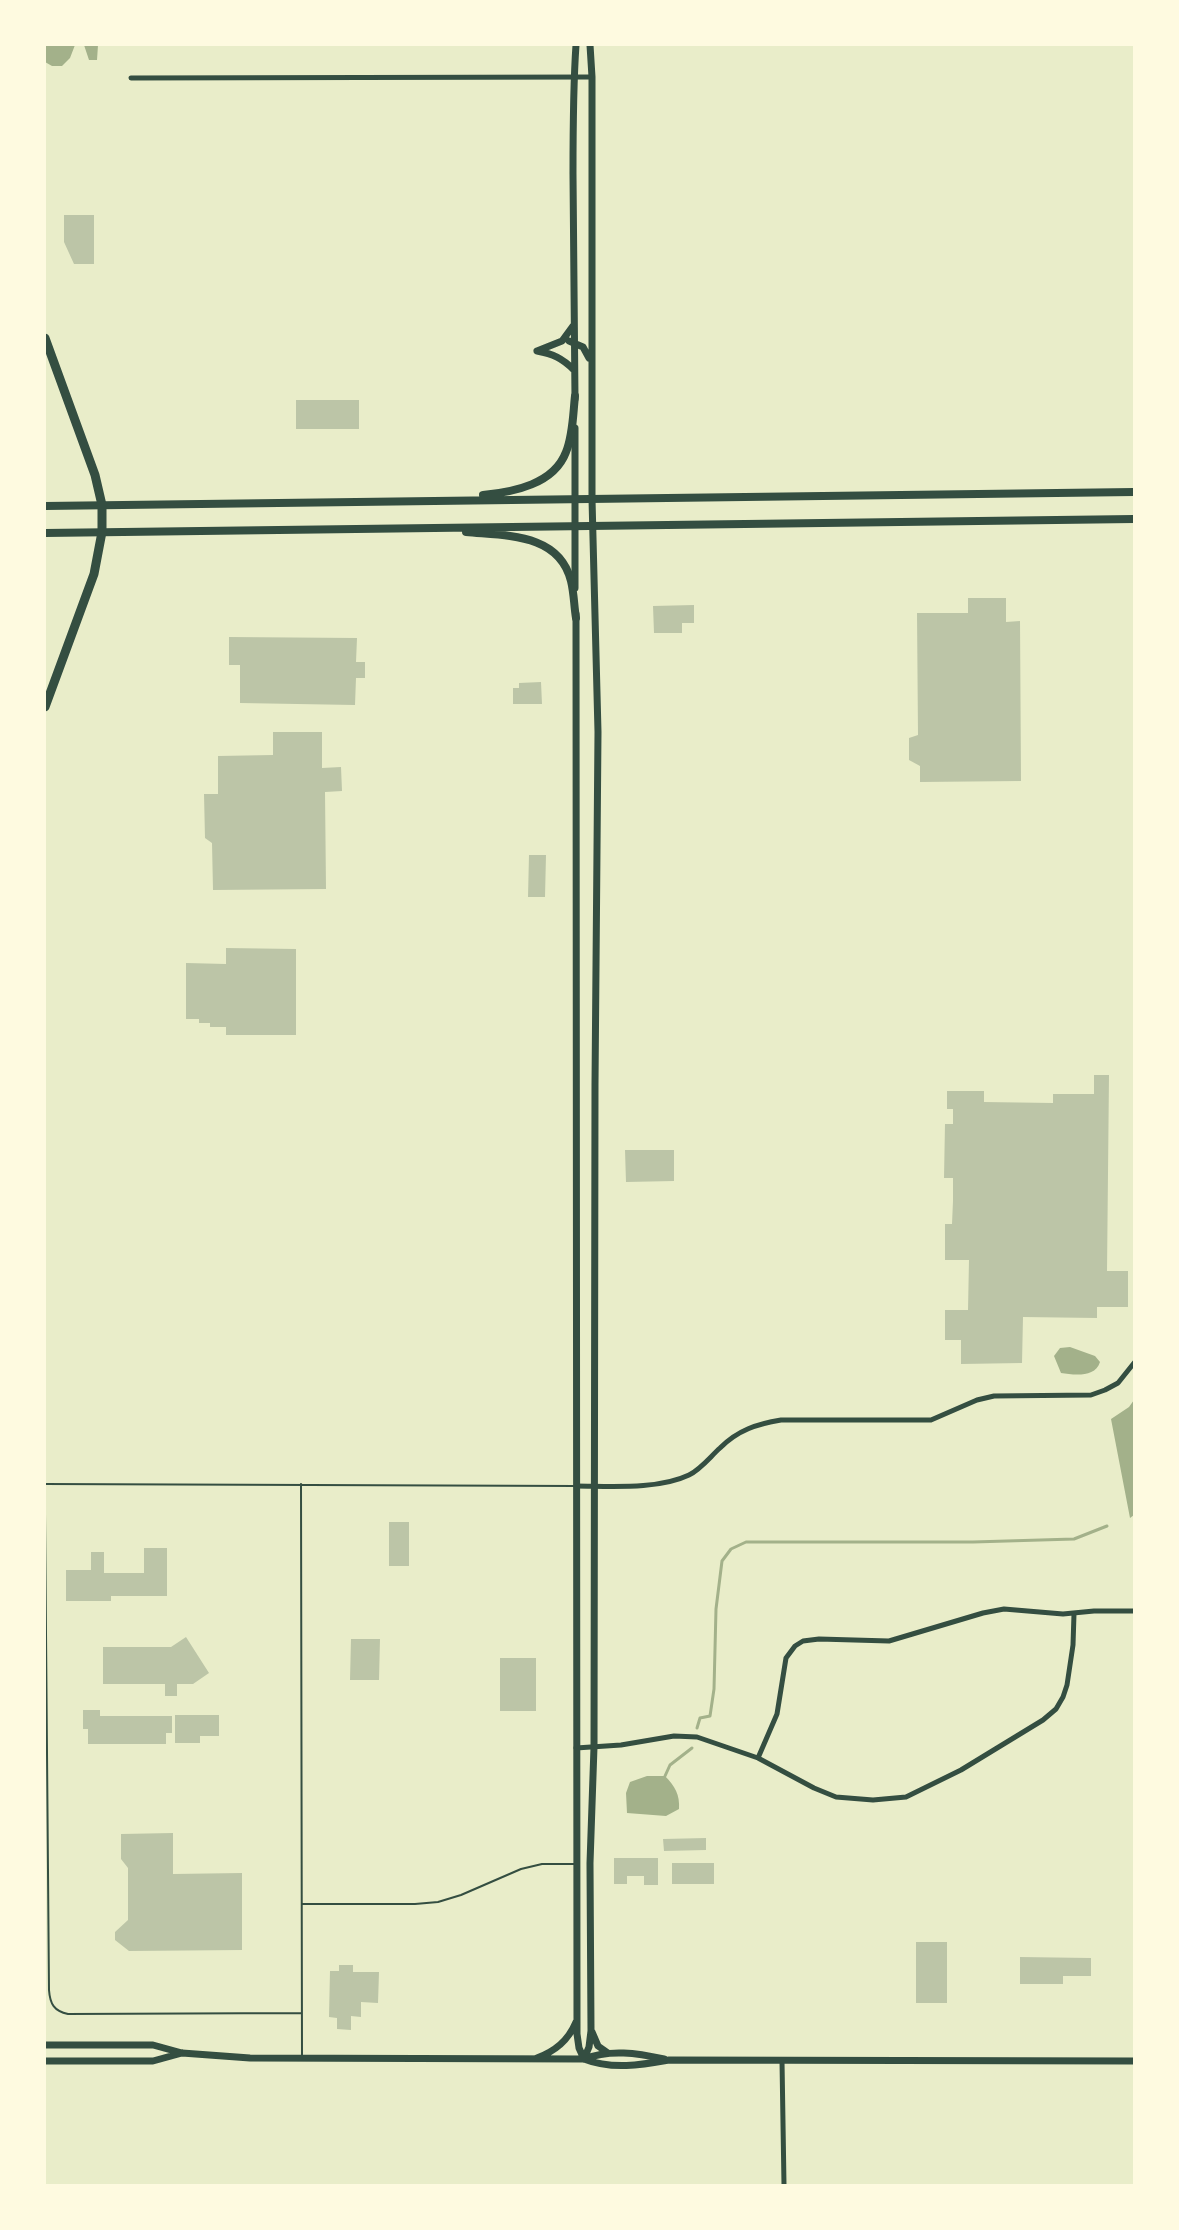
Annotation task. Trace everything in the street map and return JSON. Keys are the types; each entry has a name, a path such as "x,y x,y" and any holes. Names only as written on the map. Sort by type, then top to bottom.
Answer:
{"highway":[{"path":"45,338 86,447 102,505 102,532 94,574 45,707"}],"main road":[{"path":"425,500 500,493 527,486 549,476 560,465 567,451 575,396"},
{"path":"45,506 1134,492"},
{"path":"45,533 1134,519"},
{"path":"424,528 498,535 542,543 555,552 565,564 571,581 576,618"}],"street":[{"path":"576,45 573,342 576,618 575,1486 577,2020 579,2048 584,2059 601,2064 630,2066 669,2060 1134,2061"},
{"path":"584,2059 589,2047 591,2031 590,1863 594,1747 598,732 592,526 592,77 590,45"},
{"path":"131,78 592,77"},
{"path":"562,341 573,326"},
{"path":"574,370 554,354 537,351 562,341 573,342 587,352 591,366"},
{"path":"575,1486 671,1482 690,1474 739,1432 758,1424 781,1420 931,1420 977,1400 994,1396 1091,1395 1118,1383 1134,1363"},
{"path":"758,1758 777,1714 786,1658 795,1646 803,1641 819,1639 889,1641 983,1613 1004,1610 1074,1614 1094,1611 1134,1611"},
{"path":"576,1748 621,1746 687,1736 712,1740 758,1758 836,1797 890,1799 916,1793 961,1770 1043,1720 1056,1709 1064,1697 1067,1685 1073,1645 1074,1614"},
{"path":"577,1864 590,1863"},
{"path":"532,2059 549,2053 566,2040 577,2020"},
{"path":"591,2031 598,2046 608,2053"},
{"path":"45,2045 153,2045 182,2053 250,2058 584,2059 608,2053 630,2053 669,2060"},
{"path":"45,2061 153,2061 182,2053"},
{"path":"782,2061 784,2185"}],"lane":[{"path":"45,1484 575,1486"},
{"path":"301,1484 302,2058"},
{"path":"45,1514 49,1990 51,2004 54,2008 68,2014 302,2013"},
{"path":"302,1904 438,1902 462,1895 521,1869 542,1864 577,1864"}],"shaded area":[{"path":"45,45 75,45 70,58 62,66 52,66 45,62"},
{"path":"84,45 98,45 97,60 89,60"},
{"path":"1070,1347 1095,1356 1100,1362 1094,1371 1084,1374 1061,1373 1054,1356 1060,1348"},
{"path":"1134,1400 1134,1515 1130,1518 1111,1419 1129,1407"},
{"path":"647,1776 665,1776 672,1783 679,1799 679,1809 666,1816 627,1813 626,1793 630,1782"}],"building":[{"path":"64,215 94,215 94,264 74,264 64,242"},
{"path":"296,400 359,400 359,429 296,429"},
{"path":"968,598 1006,598 1006,622 1020,621 1021,781 920,782 920,766 909,760 909,738 918,735 917,613 968,613"},
{"path":"694,605 694,623 682,623 682,633 654,633 653,606"},
{"path":"229,637 357,638 356,662 365,662 365,678 356,678 355,705 240,703 240,665 229,665"},
{"path":"541,682 542,704 513,704 513,688 519,688 519,683"},
{"path":"273,732 322,732 322,768 341,767 342,791 325,792 326,889 213,890 212,843 205,838 204,794 218,794 218,756 273,755"},
{"path":"529,855 546,855 545,897 528,897"},
{"path":"226,948 296,949 296,1035 226,1035 226,1027 210,1027 210,1023 199,1023 199,1019 186,1019 186,963 226,964"},
{"path":"1094,1075 1109,1075 1107,1271 1128,1271 1128,1307 1097,1307 1097,1318 1023,1317 1022,1363 961,1364 961,1340 945,1340 945,1310 968,1310 969,1260 945,1260 945,1224 952,1224 953,1201 953,1178 944,1178 945,1124 953,1124 953,1109 947,1109 947,1091 984,1091 984,1102 1053,1103 1053,1094 1094,1094"},
{"path":"625,1150 674,1150 674,1181 626,1182"},
{"path":"389,1522 409,1522 409,1566 389,1566"},
{"path":"144,1548 167,1548 167,1596 111,1596 111,1601 66,1601 66,1570 91,1570 91,1552 104,1552 104,1573 144,1573"},
{"path":"186,1637 209,1673 193,1684 177,1684 177,1696 165,1696 165,1684 103,1684 103,1647 171,1647"},
{"path":"351,1639 380,1639 379,1680 350,1680"},
{"path":"500,1658 536,1658 536,1711 500,1711"},
{"path":"83,1710 100,1710 100,1716 172,1716 172,1733 166,1733 166,1744 88,1744 88,1729 83,1729"},
{"path":"175,1715 219,1715 219,1736 200,1736 200,1743 175,1743"},
{"path":"173,1833 173,1874 242,1873 242,1950 129,1951 115,1940 115,1932 128,1920 128,1868 121,1859 121,1834"},
{"path":"706,1838 706,1850 664,1851 663,1839"},
{"path":"614,1858 658,1858 658,1885 644,1885 644,1876 627,1876 627,1884 614,1884"},
{"path":"672,1863 714,1863 714,1884 672,1884"},
{"path":"916,1942 947,1942 947,2003 916,2003"},
{"path":"1020,1957 1091,1958 1091,1976 1063,1976 1063,1984 1020,1984"},
{"path":"339,1965 353,1965 353,1972 379,1972 378,2003 361,2002 361,2017 351,2016 351,2030 337,2029 337,2018 329,2017 330,1971 339,1971"}],"waterway":[{"path":"697,1728 700,1718 710,1716 714,1689 716,1609 722,1561 731,1549 746,1542 973,1542 1074,1539 1107,1526"},
{"path":"665,1776 670,1765 692,1748"}]}
